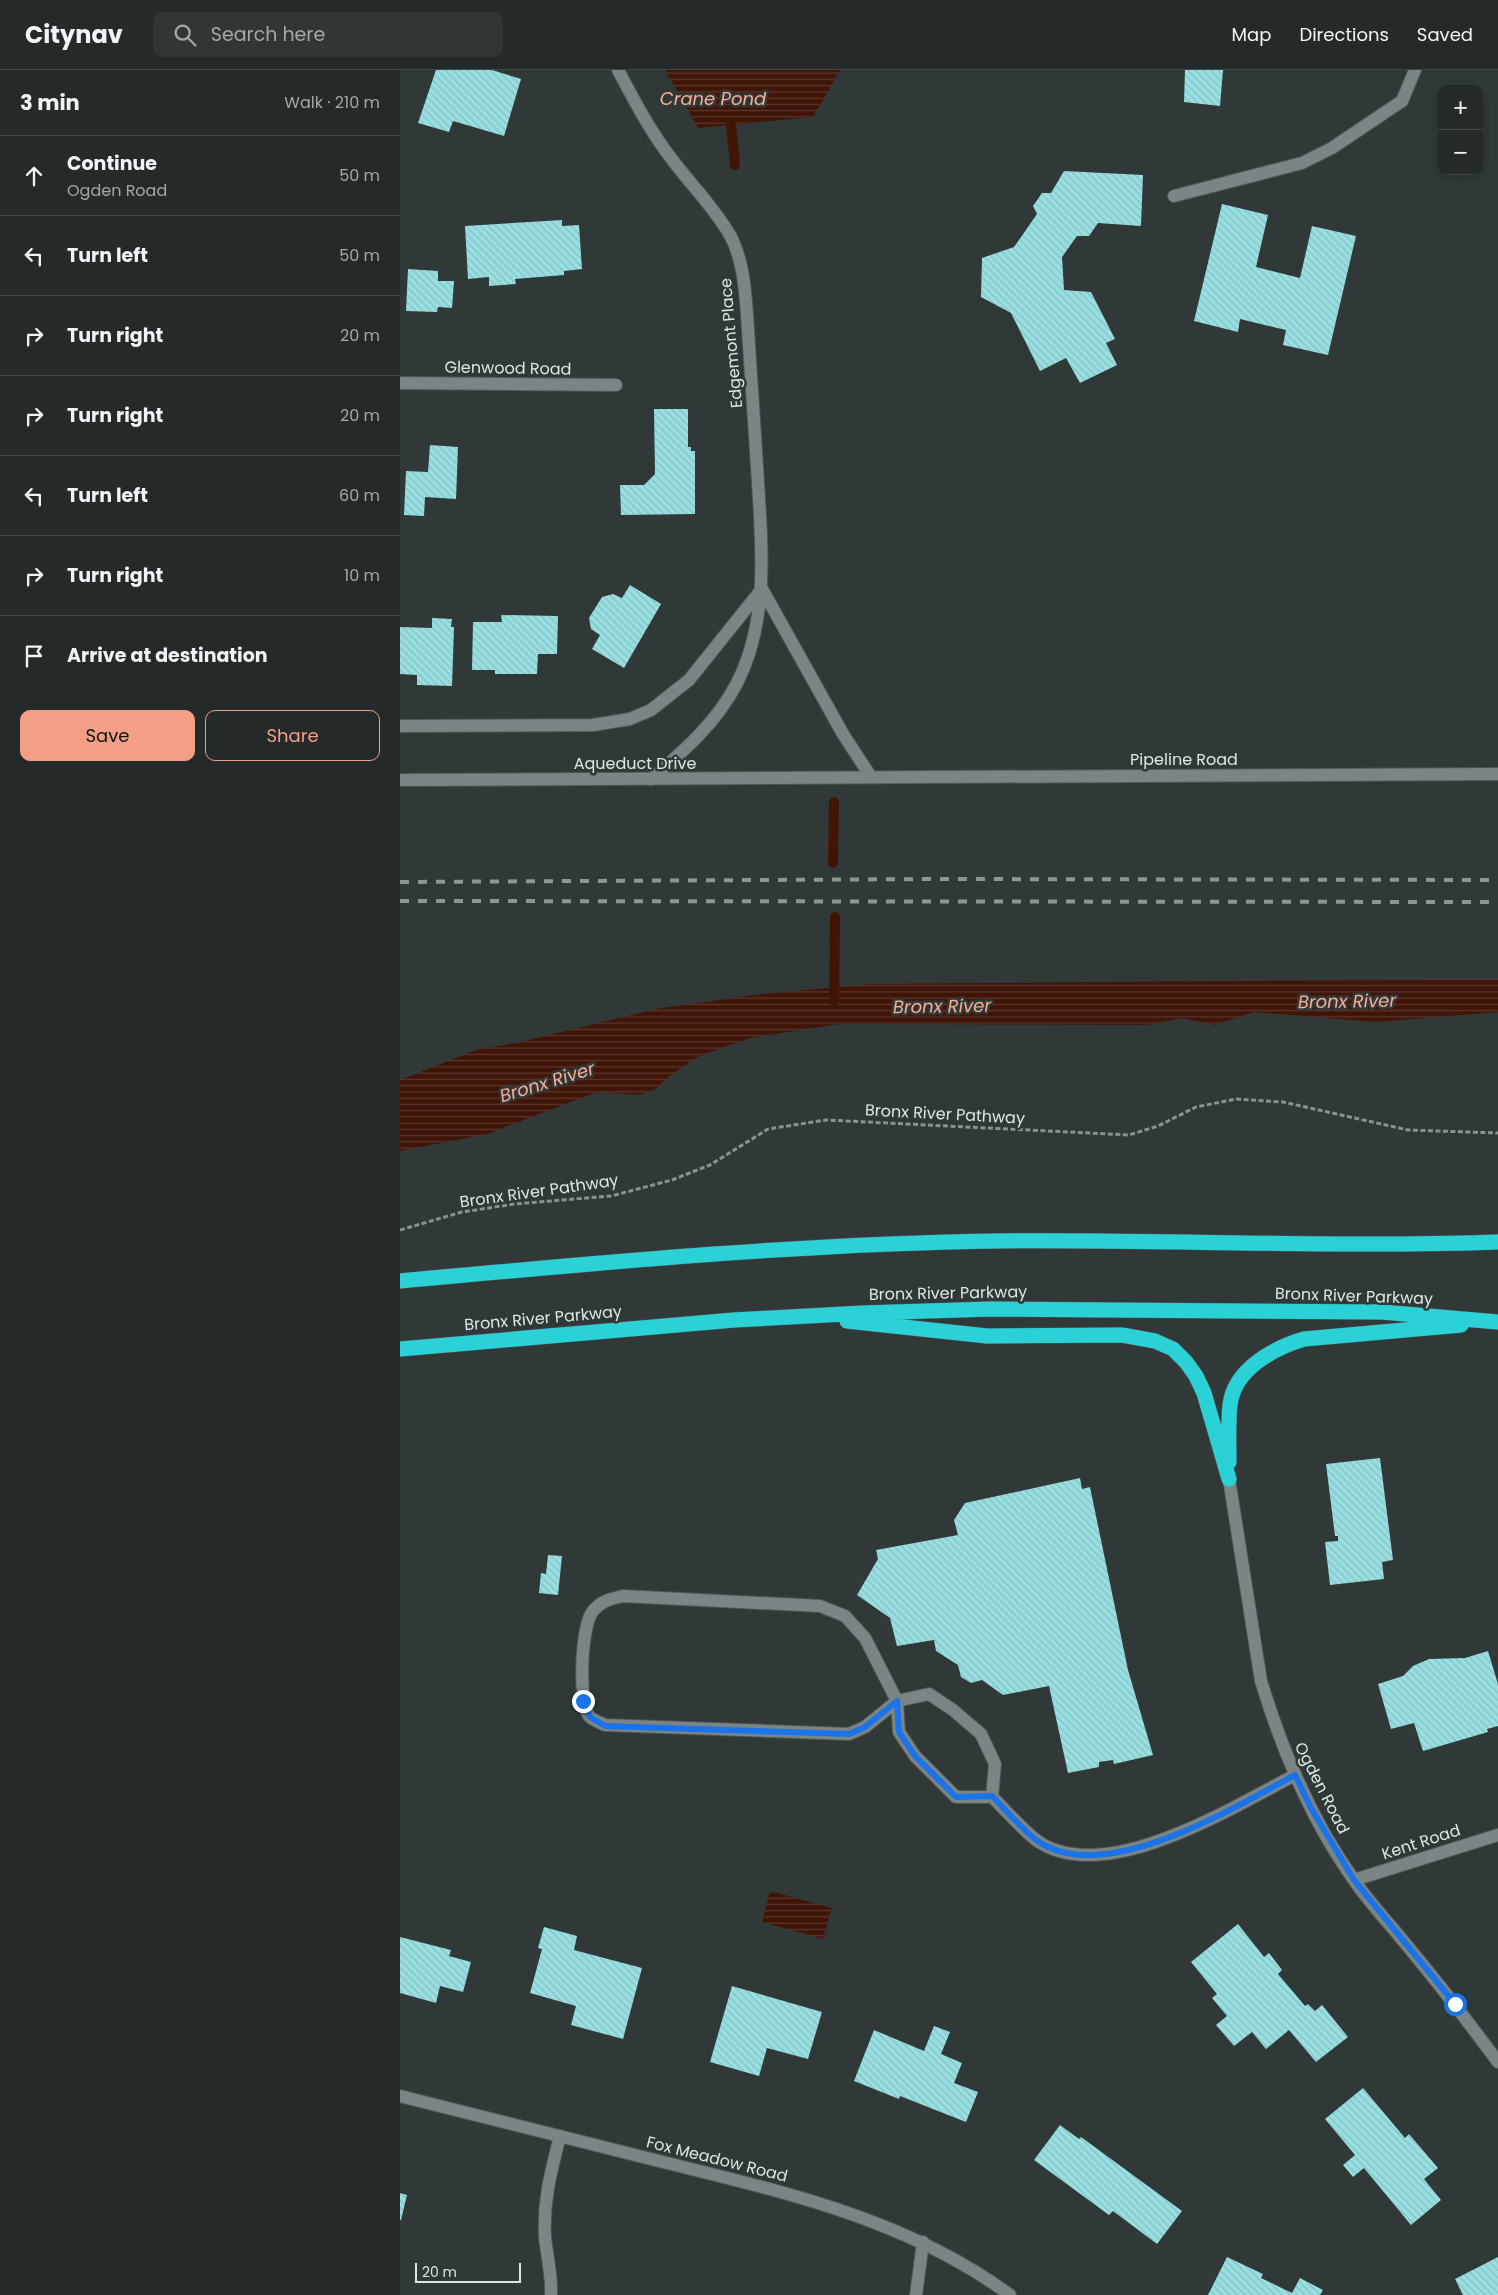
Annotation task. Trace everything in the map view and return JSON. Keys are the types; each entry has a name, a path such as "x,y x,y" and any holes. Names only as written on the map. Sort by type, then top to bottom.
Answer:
{"highway":[{"path":"400,1281 669,1257 869,1245 996,1241 1371,1244 1498,1242"},
{"name":"Bronx River Parkway","path":"400,1349 658,1325 798,1316 991,1309 1382,1312 1498,1322"},
{"path":"798,1316 987,1336 1122,1335 1155,1341 1172,1350 1186,1362 1196,1376 1204,1392 1229,1479"},
{"path":"1229,1479 1230,1403 1235,1388 1244,1375 1271,1352 1286,1344 1304,1339 1498,1322"}],"street":[{"name":"Edgemont Place","path":"618,70 644,118 669,156 721,221 732,238 739,259 744,281 747,314 760,520 762,589 755,628 737,683 719,712 701,734 652,779"},
{"path":"1174,196 1302,163 1332,148 1402,102 1415,70"},
{"name":"Glenwood Road","path":"400,383 616,386"},
{"name":"Edgemont Place","path":"762,589 843,734 871,777"},
{"path":"400,726 593,725 630,719 651,710 689,680 762,589"},
{"name":"Pipeline Road","path":"871,777 1498,774"},
{"name":"Aqueduct Drive","path":"400,780 871,777"},
{"name":"Ogden Road","path":"1229,1479 1261,1680 1270,1712 1295,1775 1311,1808 1354,1880 1455,2004 1498,2062"},
{"path":"992,1796 995,1764 981,1734 953,1710 929,1694 897,1701 865,1727 849,1734 605,1726 590,1717 583,1701 585,1630 592,1612 603,1601 623,1596 820,1606 845,1616 864,1638 897,1701 899,1732 915,1756 956,1797 992,1796 1038,1842 1067,1854 1100,1855 1138,1846 1194,1828 1295,1775"},
{"name":"Kent Road","path":"1354,1880 1498,1835"},
{"name":"Fox Meadow Road","path":"400,2096 753,2184 858,2215 923,2242 979,2272 1010,2295"},
{"path":"552,2295 552,2279 546,2237 546,2192 560,2136"},
{"path":"916,2295 923,2242"}],"path":[{"name":"Bronx River Pathway","path":"400,1230 462,1212 514,1204 611,1196 663,1182 710,1164 768,1129 826,1120 1129,1135 1158,1126 1196,1107 1236,1098 1283,1102 1408,1130 1498,1133"}],"water":[{"name":"Crane Pond","path":"665,70 840,70 813,117 698,128"},
{"name":"Bronx River","path":"1498,979 1498,1012 1376,1022 1254,1012 1215,1025 1181,1018 1147,1025 839,1024 750,1038 699,1056 671,1075 655,1089 640,1095 597,1092 487,1134 400,1151 400,1080 476,1050 521,1042 656,1009 761,994 872,984"},
{"path":"770,1891 832,1908 823,1939 762,1922"}],"building":[{"path":"436,70 492,70 521,79 504,136 453,121 449,132 418,123"},
{"path":"1185,70 1223,70 1220,106 1184,102"},
{"path":"1064,171 1143,175 1141,226 1098,223 1089,236 1077,236 1062,257 1064,290 1091,292 1115,339 1106,343 1117,365 1080,383 1066,358 1040,371 1011,313 981,297 982,258 1014,247 1037,214 1033,206 1042,193 1051,193"},
{"path":"1222,204 1268,215 1256,267 1300,278 1312,226 1356,236 1328,355 1283,345 1286,330 1240,319 1238,332 1194,321"},
{"path":"562,220 562,226 579,225 582,269 564,271 564,275 515,279 516,284 489,286 489,277 468,279 465,226"},
{"path":"408,269 438,271 438,281 454,281 452,308 438,307 437,312 406,311"},
{"path":"654,409 688,409 688,447 691,447 691,451 695,451 695,514 621,515 620,485 644,485 655,474"},
{"path":"430,445 458,447 456,499 425,497 424,516 404,515 406,471 428,472"},
{"path":"630,585 661,604 624,668 592,649 600,635 591,629 589,618 602,597 613,594 622,598"},
{"path":"501,615 558,616 557,654 538,654 537,674 495,674 495,670 472,670 473,622 502,622"},
{"path":"432,618 452,619 451,627 454,627 452,686 417,685 417,675 400,674 400,627 432,628"},
{"path":"1380,1458 1393,1560 1382,1562 1384,1579 1330,1585 1325,1542 1338,1541 1338,1536 1335,1536 1326,1464"},
{"path":"1080,1478 1082,1489 1090,1487 1128,1670 1153,1755 1114,1764 1113,1760 1099,1762 1099,1767 1068,1773 1049,1686 1003,1695 982,1680 971,1683 961,1677 958,1665 936,1651 934,1640 897,1646 890,1618 857,1595 878,1559 876,1550 958,1535 954,1520 965,1503"},
{"path":"548,1555 562,1556 558,1595 539,1593 541,1573 546,1574"},
{"path":"1488,1651 1498,1684 1498,1726 1487,1729 1488,1732 1423,1751 1414,1723 1391,1729 1378,1684 1403,1676 1413,1666 1429,1659 1465,1658"},
{"path":"1238,1924 1264,1957 1269,1953 1282,1970 1278,1974 1305,2006 1308,2004 1315,2011 1322,2005 1348,2037 1316,2062 1289,2030 1266,2049 1252,2032 1234,2046 1216,2025 1227,2016 1212,1998 1217,1994 1191,1962"},
{"path":"544,1927 577,1936 574,1950 642,1968 623,2039 571,2025 576,2006 530,1993 542,1949 538,1948"},
{"path":"400,1937 451,1950 449,1956 471,1962 463,1992 440,1986 436,2003 400,1993"},
{"path":"732,1986 822,2012 808,2059 767,2048 759,2076 710,2062"},
{"path":"934,2026 950,2032 941,2054 962,2063 954,2083 978,2092 966,2122 900,2096 899,2099 854,2081 874,2030 924,2051"},
{"path":"1363,2088 1405,2138 1409,2134 1438,2168 1424,2179 1441,2200 1411,2225 1364,2168 1353,2177 1343,2165 1355,2155 1325,2119"},
{"path":"1060,2125 1079,2139 1081,2137 1182,2211 1157,2244 1113,2211 1109,2215 1034,2160"},
{"path":"400,2193 407,2195 401,2220 400,2220"},
{"path":"1227,2257 1263,2274 1261,2278 1292,2293 1300,2278 1323,2290 1320,2295 1208,2295"},
{"path":"1498,2257 1498,2295 1463,2295 1455,2279"}],"waterway":[{"path":"731,125 735,165"},
{"path":"833,863 834,802"},
{"path":"834,1001 835,917"}],"railway":[{"path":"400,882 943,879 1498,880"},
{"path":"400,901 1498,902"}],"route":[{"path":"583,1701 590,1717 605,1726 849,1734 865,1727 897,1701 899,1732 915,1756 956,1797 992,1796 1038,1842 1067,1854 1100,1855 1138,1846 1194,1828 1295,1775 1311,1808 1354,1880 1455,2004"}]}
